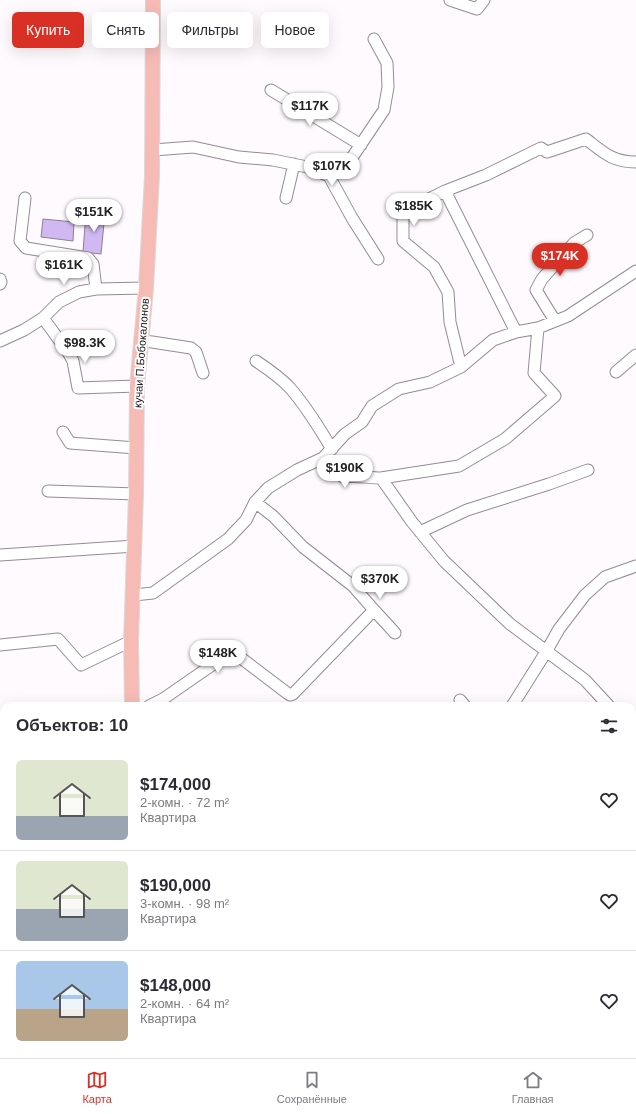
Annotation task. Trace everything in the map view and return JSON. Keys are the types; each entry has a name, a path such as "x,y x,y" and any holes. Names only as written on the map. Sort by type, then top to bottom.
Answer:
{"main road":[{"name":"кучаи П.Бобокалонов","path":"132,702 131,641 134,594 137,386 146,288 153,150 153,0"}],"street":[{"path":"450,0 480,4"},
{"path":"329,176 347,165 384,110 388,87 387,63 374,39"},
{"path":"271,90 361,145"},
{"path":"461,367 450,322 448,292 434,267 403,241 403,212 444,191 486,175 541,148 547,152 586,139 608,156 625,162 636,162"},
{"path":"153,150 193,147 240,157 273,160 294,164 329,176 352,218 378,259"},
{"path":"286,198 294,164"},
{"path":"444,191 516,332"},
{"path":"25,198 20,241 26,248 88,258 93,264 96,289"},
{"path":"555,321 536,290 542,279 574,243 587,235"},
{"path":"134,594 153,593 228,539 246,520 255,502 268,488 297,470 323,458 345,434 362,422 372,406 400,389 430,382 461,367 493,340 516,332 538,328 568,316 636,271"},
{"path":"0,279 0,284"},
{"path":"0,341 24,330 43,318 58,302 79,292 96,289 146,288"},
{"path":"43,318 73,361 78,388 137,386"},
{"path":"323,458 344,477 353,476 381,478 459,466 505,439 555,396 534,374 538,328"},
{"path":"142,341 191,348 196,352 203,373"},
{"path":"616,372 636,355"},
{"path":"256,361 274,373 290,387 312,416 332,449"},
{"path":"63,432 70,443 136,448"},
{"path":"420,532 467,510 588,470"},
{"path":"381,478 412,522 444,560 510,624 585,680 605,702"},
{"path":"48,491 136,494"},
{"path":"255,502 272,516 303,547 353,586 395,633"},
{"path":"0,555 134,546"},
{"path":"515,702 559,629 585,595 605,577 636,566"},
{"path":"157,702 228,654 237,655 287,694 293,694 374,610"},
{"path":"0,645 58,640 81,665 131,641"}],"building":[{"path":"86,212 105,213 101,254 83,252"},
{"path":"43,219 74,222 73,241 41,237"}]}
